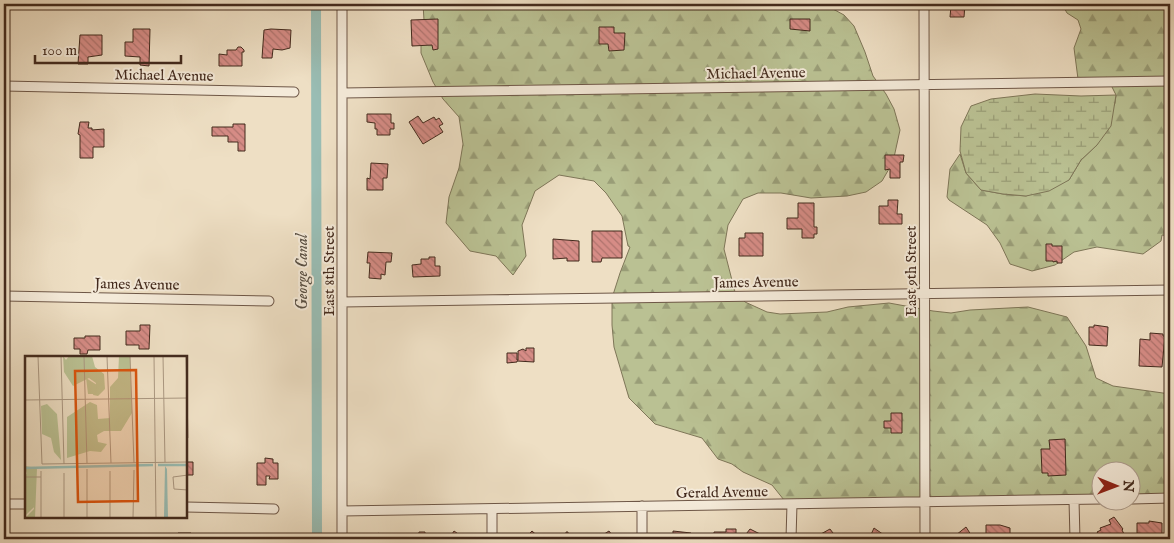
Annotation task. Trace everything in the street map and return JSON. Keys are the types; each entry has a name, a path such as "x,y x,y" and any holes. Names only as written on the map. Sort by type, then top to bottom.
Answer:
{"street":[{"name":"East 8th Street","path":"342,4 342,539"},
{"name":"East 9th Street","path":"924,4 924,539"},
{"name":"Michael Avenue","path":"342,92 1170,81"},
{"name":"Michael Avenue","path":"4,86 294,92"},
{"name":"James Avenue","path":"342,302 1170,290"},
{"name":"James Avenue","path":"4,296 269,301"},
{"path":"1142,499 1170,498"},
{"name":"Gerald Avenue","path":"342,511 1092,499"},
{"path":"1074,500 1074,539"},
{"path":"4,504 25,504"},
{"path":"791,539 792,504"},
{"path":"642,506 642,539"},
{"path":"188,508 274,509"},
{"path":"492,509 492,539"}],"green space":[{"path":"423,4 830,4 833,9 844,15 854,26 873,76 894,109 900,130 893,162 882,181 866,192 847,196 811,198 781,193 758,193 743,199 728,225 724,249 735,292 745,302 767,312 780,314 827,312 848,307 889,303 951,313 970,310 1028,307 1067,317 1086,346 1096,378 1113,386 1170,394 1170,499 1142,500 1142,460 1092,460 1092,500 788,505 772,485 743,472 732,464 718,459 702,438 655,424 629,398 614,347 612,298 630,247 628,246 622,216 606,193 594,181 559,175 535,191 522,225 526,256 513,275 496,256 470,251 446,223 449,197 459,168 463,144 459,117 443,99 433,82 421,53 421,22 424,20"},
{"path":"1062,4 1170,4 1170,236 1162,235 1161,241 1143,254 1097,247 1074,252 1055,265 1032,271 1010,264 1000,243 987,225 949,200 947,197 950,169 960,154 966,173 981,190 1026,196 1069,180 1081,160 1097,145 1115,103 1116,95 1108,79 1078,79 1074,48 1081,29 1078,20 1067,13"},
{"path":"1035,94 1116,95 1111,126 1097,145 1081,160 1069,180 1049,191 1026,196 981,190 966,173 960,151 961,127 971,106 991,99"}],"building":[{"path":"952,4 966,4 964,17 950,17"},
{"path":"438,19 438,49 433,50 432,45 412,46 411,20"},
{"path":"790,19 810,19 810,31 790,29"},
{"path":"599,27 614,27 614,33 625,33 624,50 609,51 608,44 599,44"},
{"path":"133,29 150,29 149,66 140,65 140,57 125,56 125,42 133,42"},
{"path":"264,30 291,30 290,48 282,50 273,49 272,58 262,58"},
{"path":"80,35 102,35 102,55 88,57 88,64 78,64"},
{"path":"238,47 244,50 242,52 242,66 219,66 219,54 227,55 227,50 236,50"},
{"path":"367,114 391,114 391,123 394,123 394,129 390,129 390,135 377,135 375,123 367,122"},
{"path":"418,116 423,123 434,117 436,120 439,118 443,124 439,126 443,132 423,144 409,122"},
{"path":"80,122 89,122 88,128 92,128 92,130 104,129 104,147 93,147 93,158 80,158 80,135 78,134"},
{"path":"233,124 245,124 245,151 238,151 238,142 228,142 228,136 212,136 212,127 233,127"},
{"path":"885,155 904,155 903,162 900,162 900,178 890,178 890,169 885,170"},
{"path":"371,163 388,164 387,178 383,178 383,190 367,190 367,178 370,179"},
{"path":"888,200 898,200 897,214 902,214 902,224 879,224 879,206 888,206"},
{"path":"798,203 814,203 814,227 817,227 817,234 814,234 814,238 802,238 802,229 787,229 787,218 798,218"},
{"path":"592,231 622,231 622,258 602,258 601,262 592,262"},
{"path":"745,233 763,233 763,256 739,256 739,238 745,238"},
{"path":"553,239 579,241 579,261 567,261 567,258 553,259"},
{"path":"1046,244 1062,246 1062,263 1046,261"},
{"path":"368,252 392,253 391,262 386,262 385,275 381,274 381,279 369,278 370,263 367,263"},
{"path":"429,257 435,257 435,266 440,266 440,276 413,277 412,265 421,264 421,259 429,259"},
{"path":"140,325 150,325 149,349 139,349 139,345 126,345 126,331 140,331"},
{"path":"1094,325 1108,327 1107,346 1089,345 1089,327 1094,327"},
{"path":"1150,333 1163,334 1165,336 1162,367 1139,366 1140,339 1150,340"},
{"path":"85,336 100,336 100,350 88,350 87,354 80,354 80,349 74,349 74,338 85,338"},
{"path":"526,348 534,348 534,362 517,361 507,363 507,353 517,353 518,360 518,351 523,349 526,351"},
{"path":"891,413 902,413 902,433 891,433 891,428 884,428 884,421 891,421"},
{"path":"1065,439 1066,475 1048,476 1048,473 1042,473 1041,449 1050,449 1049,440"},
{"path":"265,458 273,459 273,463 278,463 278,479 269,479 270,476 266,476 266,485 257,485 257,463 265,463"},
{"path":"188,462 193,462 193,475 188,475"},
{"path":"1114,517 1123,529 1124,534 1119,536 1121,539 1113,539 1111,536 1107,539 1102,539 1097,532 1101,530 1100,528 1111,524 1109,520"},
{"path":"1149,521 1162,523 1162,538 1144,539 1144,534 1137,533 1137,523 1149,523"},
{"path":"986,525 1000,525 1010,528 1010,537 986,539"},
{"path":"966,527 973,538 951,539"},
{"path":"874,528 884,535 883,537 887,539 869,539"},
{"path":"726,529 736,529 736,539 712,539 714,538 714,532 726,532"},
{"path":"750,529 762,535 761,537 764,539 743,538"},
{"path":"830,529 836,537 833,539 817,539 819,535"},
{"path":"454,531 464,538 464,539 449,539"},
{"path":"532,531 541,539 524,539"},
{"path":"609,531 615,539 603,539 601,536"},
{"path":"673,531 691,533 691,539 673,539"},
{"path":"419,532 425,532 425,537 434,537 434,539 418,539"},
{"path":"566,532 568,534 575,534 575,539 557,539 557,534 566,534"},
{"path":"178,533 191,533 191,539 178,539"},
{"path":"378,533 386,539 372,539"}],"waterway":[{"name":"George Canal","path":"316,4 317,539"}]}
